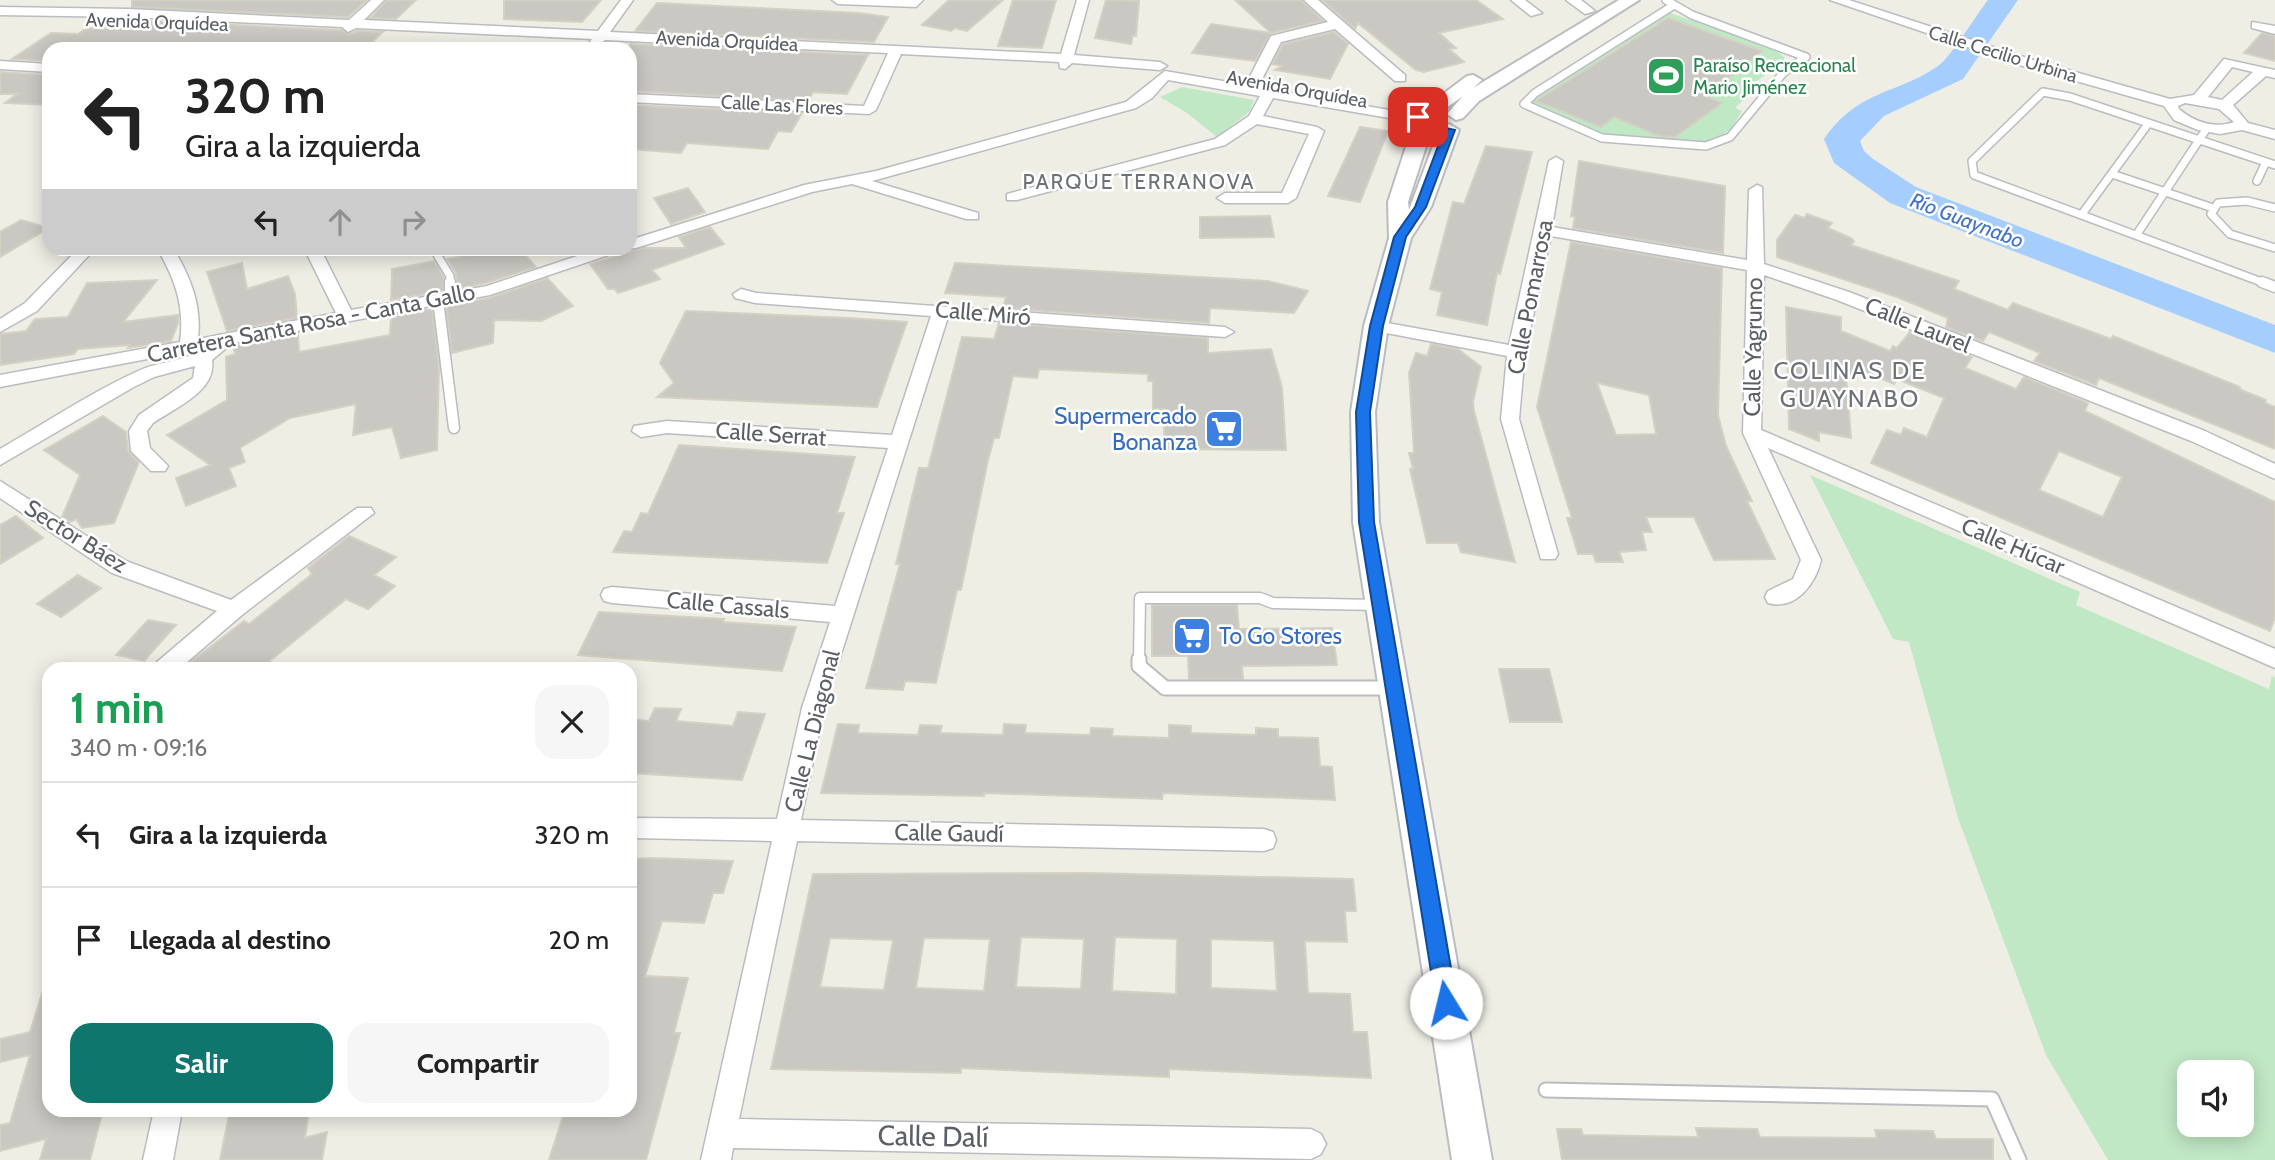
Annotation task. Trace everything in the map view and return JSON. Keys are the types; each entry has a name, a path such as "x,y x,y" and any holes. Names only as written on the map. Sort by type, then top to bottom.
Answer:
{"street":[{"path":"89,16 105,0"},
{"path":"349,27 378,0"},
{"path":"599,39 627,0"},
{"path":"838,0 916,2"},
{"path":"1066,62 1083,0"},
{"path":"1310,0 1400,78"},
{"path":"1517,0 1535,13"},
{"path":"1572,0 1589,11"},
{"path":"1472,1160 1367,522 1363,412 1376,326 1400,237 1398,202 1424,116 1452,92 1608,0"},
{"path":"1400,237 1420,207 1453,122 1472,97 1631,0"},
{"name":"Calle Cecilio Urbina","path":"1836,0 1889,19 2171,104 2183,99 2202,100 2224,106"},
{"name":"Avenida Orquídea","path":"0,11 1066,62 1162,70 1254,82 1424,116"},
{"name":"Avenida Orquídea","path":"0,18 89,16"},
{"path":"1254,82 1276,39 1338,24"},
{"path":"2257,25 2275,30"},
{"name":"Calle Las Flores","path":"637,98 869,110 895,53"},
{"path":"2202,100 2201,94 2229,62 2269,72"},
{"path":"0,65 42,68"},
{"path":"637,243 809,188 878,175 1131,105 1147,95 1162,70"},
{"name":"Avenida Orquídea","path":"1162,70 1289,96 1424,116"},
{"path":"2239,125 2239,117 2224,106 2269,72"},
{"path":"1012,197 1220,142 1255,119 1269,92"},
{"path":"1274,123 1289,96"},
{"name":"Calle Cecilio Urbina","path":"2171,104 2172,111 2178,117 2204,134 2229,130 2239,125 2275,135"},
{"path":"1424,116 1453,122"},
{"path":"1225,198 1288,198 1317,131 1255,119"},
{"name":"Calle Pomarrosa","path":"1548,554 1510,419 1516,352 1544,230 1556,161"},
{"path":"852,178 972,216"},
{"name":"Calle Yagrumo","path":"1757,190 1752,433 1811,560 1808,577 1796,591 1776,597"},
{"name":"Calle Laurel","path":"1544,230 1754,266 1843,296 2198,436 2275,472"},
{"path":"0,327 31,307 80,256"},
{"path":"158,466 142,451 138,431 146,419 200,382 205,373 196,352 183,278 170,256"},
{"path":"316,256 346,317"},
{"name":"Carretera Santa Rosa - Canta Gallo","path":"0,380 196,352 232,339 490,290 594,256"},
{"name":"Calle Miró","path":"741,294 755,298 1226,332"},
{"name":"Calle La Diagonal","path":"719,1147 813,708 942,310"},
{"path":"1376,326 1516,352"},
{"path":"0,458 137,379 196,352"},
{"name":"Calle Serrat","path":"641,431 667,427 900,442"},
{"name":"Calle Húcar","path":"1752,433 2275,659"},
{"name":"Sector Báez","path":"0,488 119,567 234,609"},
{"path":"172,662 234,609 364,513"},
{"name":"Calle Cassals","path":"612,595 844,615"},
{"name":"Calle Gaudí","path":"637,827 1264,840"},
{"path":"158,1160 167,1117"},
{"name":"Calle Dalí","path":"719,1147 1311,1144"}],"lane":[{"path":"1666,0 1692,15 1805,57 1784,72 1730,137 1706,146 1614,140 1524,104 1535,93 1674,5"},
{"path":"2275,165 2204,134 2148,124 2070,97 2043,92 1972,161 1974,175 2275,287"},
{"path":"2082,215 2148,124"},
{"path":"2137,234 2204,134"},
{"path":"2257,181 2266,162"},
{"path":"2112,174 2213,208"},
{"path":"2275,208 2240,200 2218,203 2211,214 2223,229 2250,242 2275,248"},
{"path":"438,256 450,276 444,298 454,428"},
{"path":"1380,605 1273,603 1261,598 1140,598 1139,666 1165,688 1394,688"},
{"path":"1546,1090 1992,1099 2020,1160"}],"green space":[{"name":"Paraíso Recreacional Mario Jiménez","path":"1667,12 1774,49 1784,57 1784,61 1743,91 1750,94 1735,108 1742,111 1731,129 1710,143 1608,136 1531,105 1532,100"},
{"path":"1182,87 1254,100 1249,112 1217,137 1187,113 1160,97"},
{"path":"1810,475 2080,592 2076,605 2269,689 2272,676 2275,678 2275,1160 2108,1160 2046,1055 1958,818 1909,642 1893,639"}],"building":[{"path":"132,0 367,0 348,17 132,7"},
{"path":"387,0 416,0 396,19 370,18"},
{"path":"504,0 601,0 582,22 504,19"},
{"path":"949,0 1003,0 967,31 955,28 951,31 922,25"},
{"path":"1013,0 1056,0 1042,48 998,46"},
{"path":"1106,0 1139,1 1136,36 1133,35 1131,44 1095,38"},
{"path":"1235,0 1301,0 1323,21 1271,33"},
{"path":"1322,0 1476,0 1503,19 1439,33 1456,48 1449,49 1464,62 1424,72 1416,70 1358,23 1355,29"},
{"path":"657,3 859,13 888,17 874,42 635,31"},
{"name":"Paraíso Recreacional Mario Jiménez","path":"1668,18 1762,51 1705,96 1722,103 1675,137 1659,136 1614,117 1601,127 1536,101"},
{"path":"127,20 341,30 349,34 357,31 383,32 372,42 42,42 42,61 12,59 51,33 78,34 87,28 118,29"},
{"path":"1211,24 1271,33 1255,61 1192,53"},
{"path":"1334,32 1348,44 1330,79 1275,70 1282,66 1272,64 1283,44"},
{"path":"2262,33 2275,36 2275,61 2244,53"},
{"path":"637,44 868,55 847,94 813,92 808,101 637,91"},
{"path":"0,72 42,75 42,105 5,103 17,94 0,94"},
{"path":"637,105 802,113 791,132 778,131 768,149 687,143 681,153 637,150"},
{"path":"1360,127 1388,131 1360,202 1328,196"},
{"path":"1486,146 1532,152 1500,274 1497,273 1487,325 1437,315 1442,292 1430,289 1453,202 1464,204"},
{"path":"1579,161 1725,186 1723,253 1573,228 1575,217 1571,216"},
{"path":"688,188 705,212 671,224 654,198"},
{"path":"1807,214 1832,223 1828,228 1851,238 1854,241 1851,245 1959,281 1954,289 2008,310 2013,303 2111,339 2113,336 2266,400 2265,403 2275,407 2275,449 2099,378 2096,385 2034,361 2040,353 1989,332 1983,341 1946,327 1948,318 1897,297 1777,257 1777,240 1795,215 1805,218"},
{"path":"1270,216 1274,237 1200,238 1200,217"},
{"path":"21,220 42,226 42,232 0,257 0,232"},
{"path":"710,227 724,244 652,270 660,279 618,293 615,289 608,289 590,264 616,256 637,256 637,250 643,248 686,248 679,237"},
{"path":"1571,242 1722,268 1718,415 1726,446 1752,501 1747,501 1775,559 1714,560 1694,517 1646,517 1652,532 1642,532 1646,550 1619,552 1623,562 1596,562 1593,554 1578,554 1567,518 1572,518 1537,407","holes":["1597,383 1649,395 1656,434 1616,435"]},
{"path":"465,256 526,256 536,267 457,289 456,273 447,259"},
{"path":"434,261 444,278 443,291 391,300 392,269"},
{"path":"242,263 247,289 288,276 295,294 297,318 227,331 207,272"},
{"path":"955,263 1268,281 1308,291 1294,313 1210,308 1209,323 1003,308 1006,297 945,293"},
{"path":"547,278 573,306 541,321 494,320 493,343 452,353 446,306 490,298"},
{"path":"157,280 123,322 178,315 171,341 128,348 130,345 78,349 74,354 0,365 0,334 26,331 35,319 68,317 87,283"},
{"path":"1786,307 1841,317 1841,331 1890,351 1893,346 1897,348 1910,332 1972,357 1965,368 2016,389 2024,377 2088,403 2085,411 2275,502 2275,617 2270,631 1871,463 1887,430 1901,435 1904,428 1927,437 1944,398 1897,379 1894,384 1856,368 1857,377 1846,375 1851,438 1819,432 1819,441 1789,429","holes":["2059,451 2122,477 2103,517 2039,490"]},
{"path":"432,309 439,366 437,450 401,458 392,427 353,435 356,404 290,418 240,448 245,462 229,468 236,486 186,506 176,478 210,465 167,435 227,400 226,357 235,354 233,345 298,333 299,352 390,335 391,316"},
{"path":"686,311 907,322 877,407 657,397 674,383 660,363"},
{"path":"999,323 1208,338 1208,353 1271,349 1282,387 1286,450 1164,449 1164,409 1153,409 1153,381 1148,381 1148,374 1039,369 1037,378 1013,376 999,438 994,438 988,460 961,590 957,590 936,683 905,681 903,690 866,688 900,564 896,564 919,468 928,468 962,337 994,339"},
{"path":"1431,344 1458,349 1481,367 1473,402 1474,411 1515,562 1461,552 1458,543 1427,543 1410,469 1413,469 1409,453 1414,453 1409,373 1416,353 1427,356"},
{"path":"103,416 126,432 128,451 139,462 114,523 82,528 76,519 70,522 62,517 80,475 44,450"},
{"path":"679,445 855,457 837,513 844,513 827,563 613,552 624,531 632,532 641,513 648,514"},
{"path":"16,516 43,538 0,564 0,525"},
{"path":"349,536 396,557 374,575 395,586 368,609 346,599 268,662 191,662 244,621 249,624 312,574 308,568"},
{"path":"78,575 101,588 61,617 37,604"},
{"name":"To Go Stores","path":"1152,605 1237,605 1239,629 1332,628 1337,665 1242,666 1243,679 1189,679 1188,656 1152,656"},
{"path":"599,612 724,619 723,622 796,627 782,671 578,655"},
{"path":"148,620 176,625 144,661 116,655"},
{"path":"1499,669 1549,669 1562,722 1510,722"},
{"path":"655,708 681,709 676,721 733,726 738,712 765,714 742,780 637,773 637,720 649,721"},
{"path":"838,724 859,725 858,733 918,735 920,725 942,726 940,733 1003,735 1004,724 1026,725 1025,733 1090,735 1091,728 1113,729 1112,736 1169,738 1169,725 1191,726 1191,733 1256,735 1256,728 1278,729 1278,737 1318,738 1320,766 1332,767 1335,800 1163,793 1162,799 984,793 984,796 821,793"},
{"path":"637,859 733,861 723,893 713,893 704,923 662,921 645,976 688,978 674,1033 680,1033 646,1160 549,1160 563,1117 637,1117"},
{"path":"1088,873 1353,879 1356,911 1345,911 1347,942 1305,941 1308,993 1350,994 1353,1032 1367,1032 1371,1078 1169,1069 1169,1077 961,1068 961,1073 771,1069 813,874","holes":["1021,937 1084,939 1081,989 1016,987","1115,937 1177,939 1176,994 1112,991","830,938 893,940 884,990 820,987","924,938 990,939 984,991 916,988","1211,939 1274,941 1277,991 1211,988"]},
{"path":"42,993 42,1117 101,1117 90,1160 40,1160 46,1139 0,1151 0,1125 10,1123 30,1055 0,1062 0,1039 30,1032"},
{"path":"229,1117 308,1117 305,1138 327,1132 322,1160 220,1160"},
{"path":"1696,1128 1757,1129 1760,1137 1877,1138 1875,1130 1933,1131 1936,1139 1993,1139 1993,1160 1562,1160 1557,1129 1581,1129 1583,1135 1698,1137"}],"waterway":[{"name":"Río Guaynabo","path":"2003,0 1951,72 1872,109 1842,139 1847,155 1860,167 1903,195 2275,340"}],"place":[{"name":"Paraíso Recreacional Mario Jiménez","path":"1666,76"},
{"name":"Supermercado Bonanza","path":"1224,429"},
{"name":"To Go Stores","path":"1192,636"}],"district":[{"name":"PARQUE TERRANOVA","path":"1139,181"},
{"name":"COLINAS DE GUAYNABO","path":"1850,384"}],"route":[{"path":"1418,117 1420,123 1429,128 1449,130 1420,207 1400,237 1376,326 1363,412 1367,522 1446,1003"}]}
